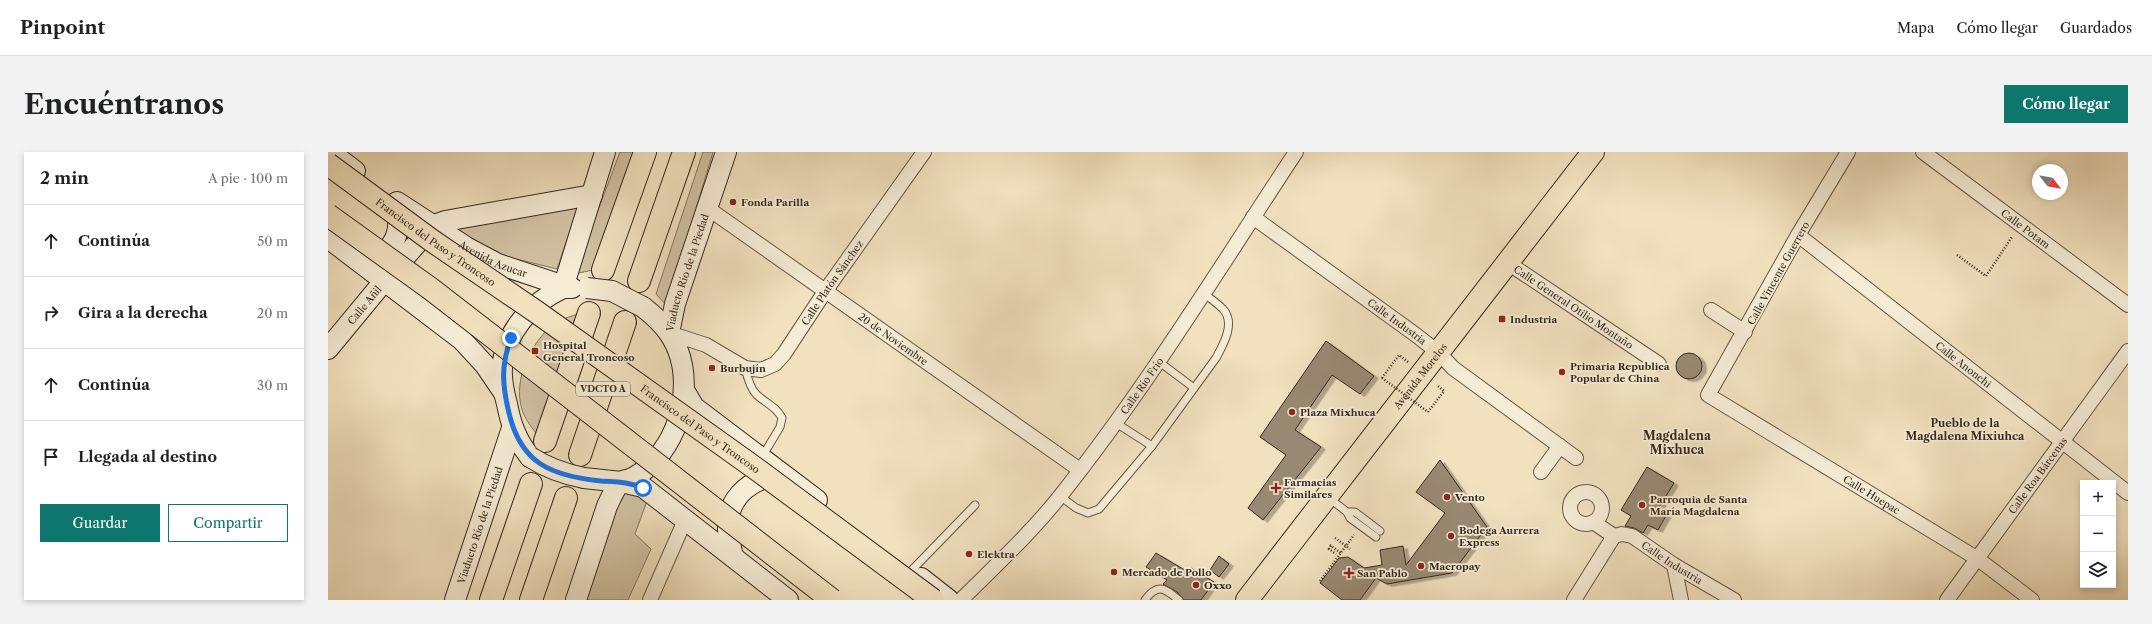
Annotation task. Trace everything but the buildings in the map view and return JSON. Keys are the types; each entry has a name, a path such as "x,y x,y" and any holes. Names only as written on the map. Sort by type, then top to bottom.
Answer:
{"main road":[{"name":"Avenida Azucar","path":"330,152 395,201 466,248 498,264 555,282 562,288"},
{"path":"562,288 605,152"},
{"path":"603,270 645,152"},
{"path":"639,281 684,152"},
{"name":"Avenida Morelos","path":"1247,600 1593,152"},
{"name":"Viaducto Río de la Piedad","path":"621,482 630,479 650,466 666,447 678,421 684,390 682,368 678,350 669,332 675,304 706,207 726,157"},
{"name":"Francisco del Paso y Troncoso","path":"328,164 431,240 538,313 755,468 933,600"},
{"path":"432,226 445,221 592,194"},
{"path":"352,256 360,258 373,257 386,251 392,245 399,229 399,220 395,201"},
{"path":"328,215 431,290 832,600"},
{"name":"Calle Añil","path":"328,349 432,226"},
{"path":"328,238 462,340 485,365 506,402"},
{"path":"669,332 643,306 612,291 587,288 562,288 538,302 528,312 511,338 502,368 506,402 512,428 519,444 530,457 564,474 621,482 643,488 733,557 778,597"},
{"name":"VDCTO A","path":"545,441 589,313"},
{"name":"VDCTO A","path":"580,455 625,322"},
{"name":"Francisco del Paso y Troncoso","path":"684,390 694,407 949,600"},
{"name":"Viaducto Río de la Piedad","path":"455,600 512,428"},
{"path":"733,557 728,525 729,515 737,497 751,484 759,480 786,477"},
{"path":"576,600 607,506 621,482"},
{"path":"491,600 530,484"},
{"path":"531,600 566,498"}],"street":[{"name":"Calle Platón Sánchez","path":"745,368 761,370 775,364 784,354 826,290 924,152"},
{"name":"Calle Río Frío","path":"961,600 1031,530 1060,496 1116,423 1158,362 1296,152"},
{"name":"Calle Vincente Guerrero","path":"1708,395 1745,332 1798,235 1848,152"},
{"name":"Calle Potam","path":"1923,152 2128,305"},
{"name":"20 de Noviembre","path":"706,207 1080,470"},
{"name":"Calle Industria","path":"1253,217 1439,353 1453,368 1576,458"},
{"name":"Calle Anonchi","path":"1798,235 2128,493"},
{"name":"Calle General Otilio Montaño","path":"1508,263 1659,364"},
{"path":"1711,310 1745,332"},
{"path":"669,332 706,345 745,368"},
{"name":"Calle Roa Bárcenas","path":"1947,600 1978,559 2061,440 2128,351"},
{"name":"Calle Huepac","path":"1708,395 1978,559 2032,600"},
{"path":"1541,472 1560,446"},
{"path":"1574,600 1614,536 1594,522 1579,522 1572,515 1570,505 1580,493 1586,492 1597,494 1601,509 1598,518 1594,522"},
{"path":"650,600 686,520"},
{"name":"Calle Industria","path":"1614,536 1622,534 1632,536 1674,565 1734,600"},
{"path":"1674,565 1681,600"}],"lane":[{"path":"1060,496 1076,508 1088,513 1099,509 1152,446 1216,358 1224,344 1229,329 1224,310 1203,293"},
{"path":"1158,362 1194,388"},
{"path":"745,368 748,380 756,394 776,408 782,418 780,427 760,458"},
{"path":"1116,423 1152,446"},
{"path":"1327,497 1348,512 1355,512 1380,531"},
{"path":"911,572 975,505"},
{"path":"1348,512 1350,518 1376,537"},
{"path":"1145,600 1149,594 1158,588 1164,589 1179,600"}],"path":[{"path":"1957,255 1986,276 2020,225"},
{"path":"1399,355 1382,378 1428,412 1444,390 1438,386"},
{"path":"1320,581 1358,530"},
{"path":"1335,538 1350,549"},
{"path":"1336,554 1329,549 1331,545 1341,553"}],"shaded area":[{"path":"620,152 635,152 593,270 574,274"},
{"path":"703,152 713,152 667,306 656,294"},
{"path":"578,207 557,269 492,253 450,230"},
{"path":"578,314 538,436 524,415 520,403 519,392 524,368 535,345 550,327 560,321"},
{"path":"618,492 634,493 647,501 635,534 651,549 628,600 583,600"}],"place":[{"name":"Fonda Parilla","path":"733,202"},
{"name":"Industria","path":"1502,319"},
{"name":"Hospital General Troncoso","path":"535,351"},
{"name":"Burbujín","path":"712,368"},
{"name":"Primaria Republica Popular de China","path":"1562,372"},
{"name":"Plaza Mixhuca","path":"1292,412"},
{"name":"Farmacias Similares","path":"1276,488"},
{"name":"Vento","path":"1447,497"},
{"name":"Parroquia de Santa María Magdalena","path":"1642,505"},
{"name":"Bodega Aurrera Express","path":"1451,536"},
{"name":"Elektra","path":"969,554"},
{"name":"Macropay","path":"1421,566"},
{"name":"Mercado de Pollo","path":"1114,572"},
{"name":"San Pablo","path":"1349,573"},
{"name":"Oxxo","path":"1196,585"}],"district":[{"name":"Pueblo de la Magdalena Mixiuhca","path":"1965,429"},
{"name":"Magdalena Mixhuca","path":"1677,443"}],"route":[{"path":"511,338 502,368 503,383 512,428 519,444 530,457 545,466 564,474 621,482 643,488"}]}
